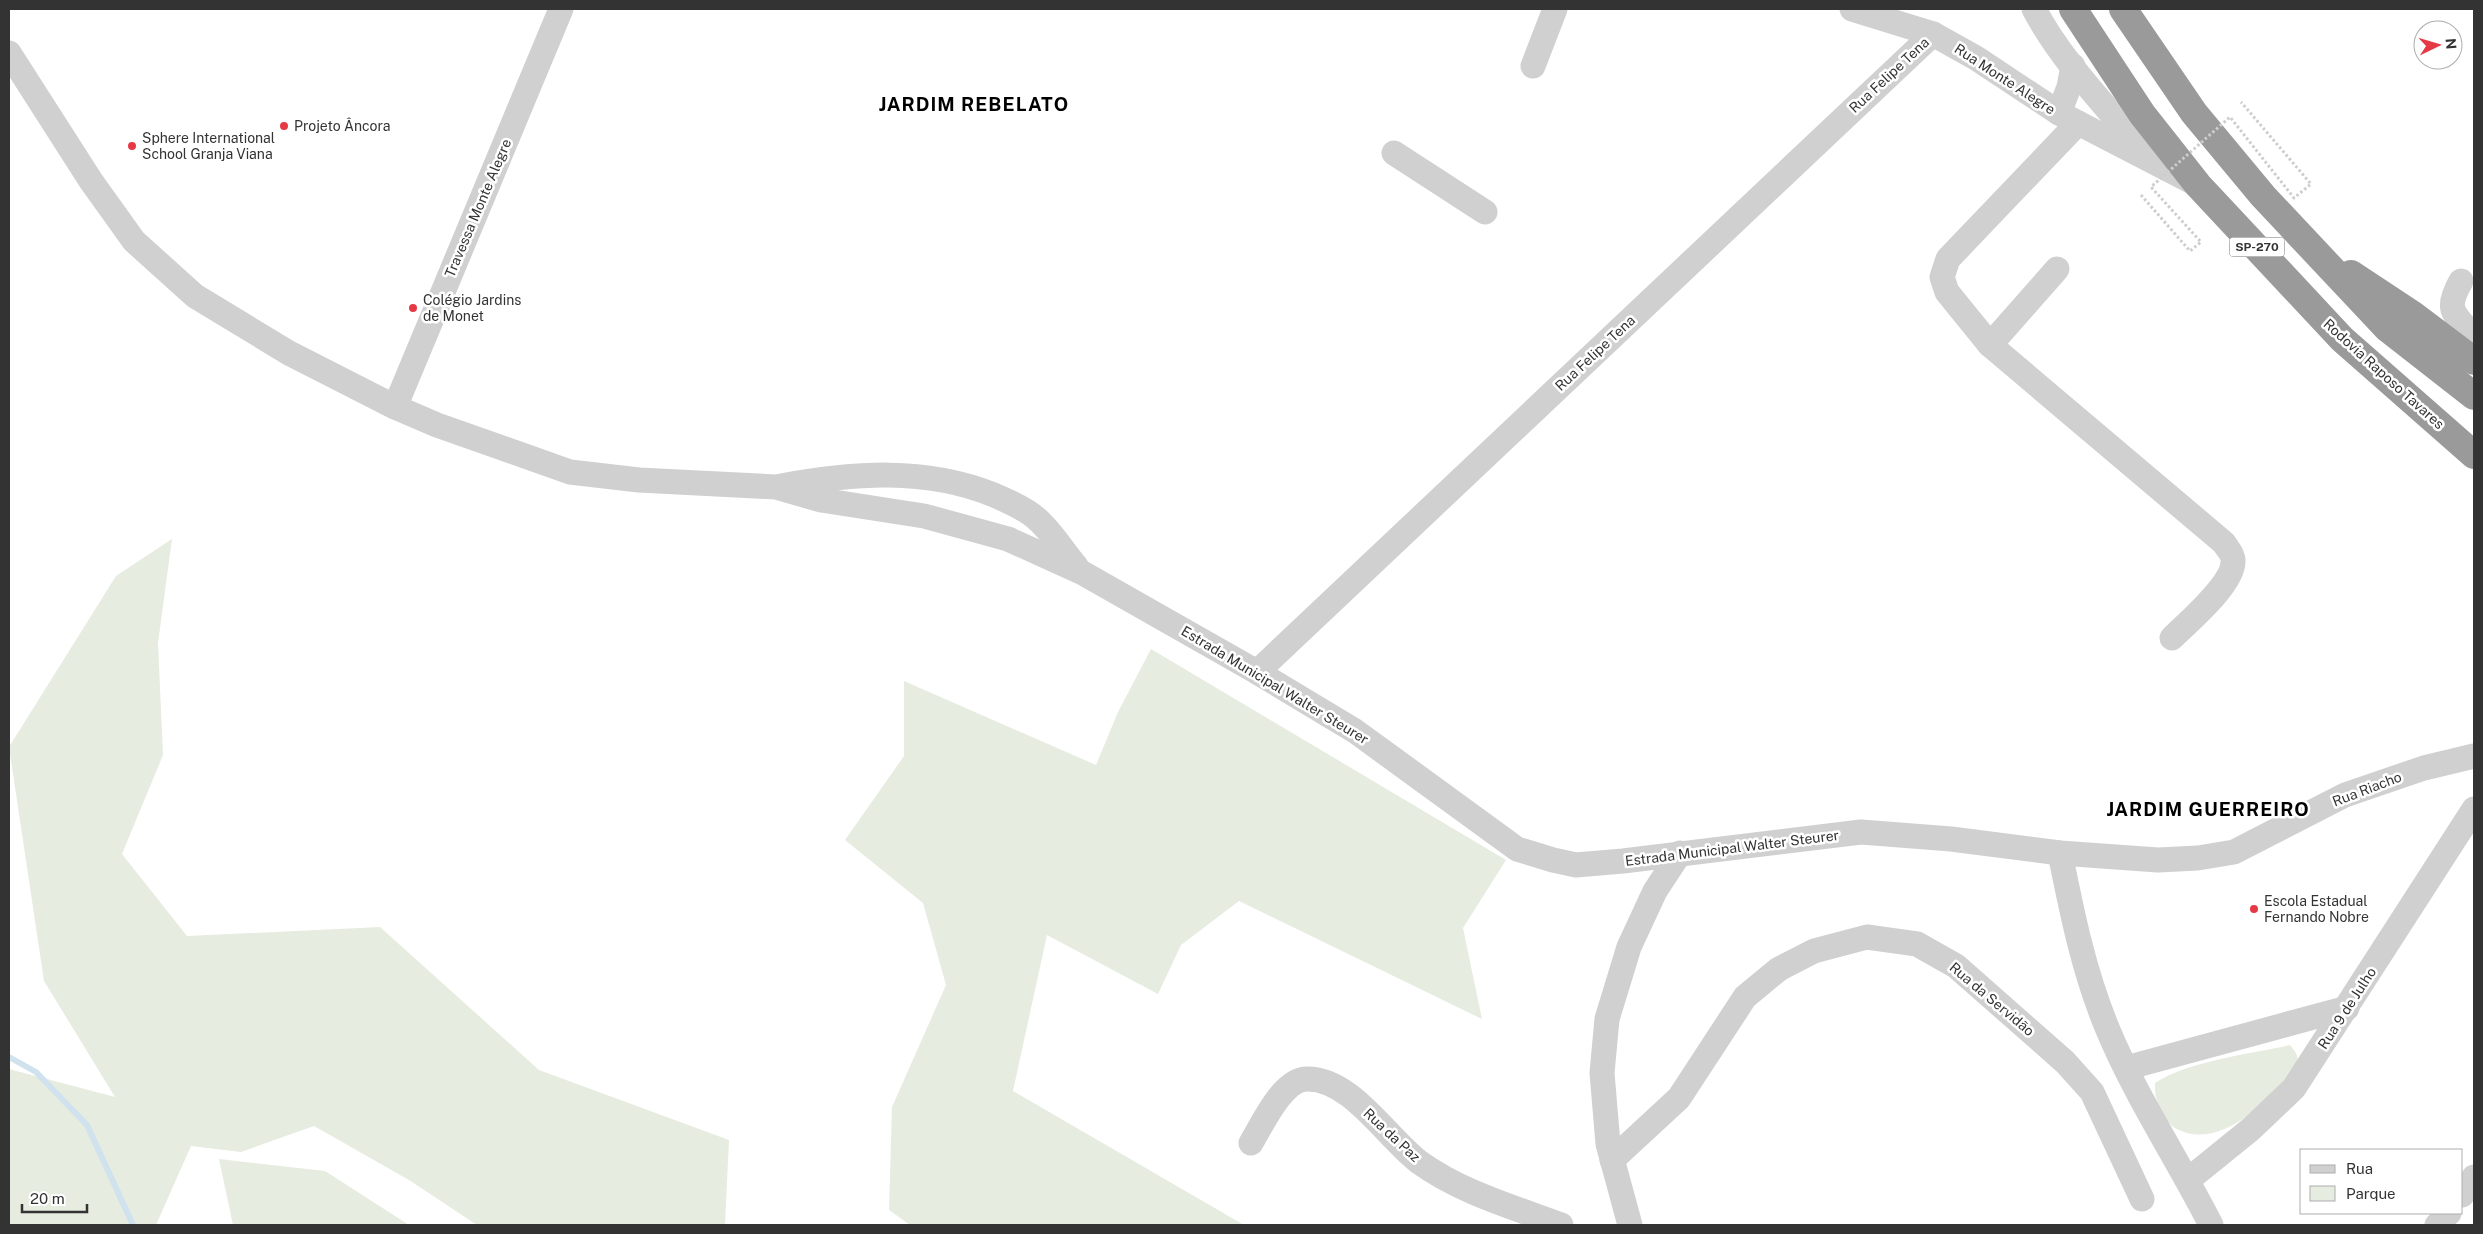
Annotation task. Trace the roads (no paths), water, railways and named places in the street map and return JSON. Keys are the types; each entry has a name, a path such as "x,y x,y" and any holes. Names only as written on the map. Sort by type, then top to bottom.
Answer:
{"highway":[{"name":"Rodovia Raposo Tavares","path":"2073,9 2142,114 2198,185 2342,339 2474,454"},
{"name":"SP-270","path":"2123,9 2194,114 2263,196 2387,328 2474,396"},
{"path":"2310,246 2413,315 2474,361"}],"street":[{"name":"Travessa Monte Alegre","path":"395,407 561,9"},
{"path":"1533,66 1556,9"},
{"name":"Rua Monte Alegre","path":"1852,9 1933,34 1976,58 2069,118 2198,185"},
{"path":"2034,9 2073,66 2153,163"},
{"name":"Rua Felipe Tena","path":"1257,672 1933,34"},
{"name":"Estrada Municipal Walter Steurer","path":"9,53 91,181 134,241 195,296 289,353 395,407 437,426 570,472 639,480 776,487 834,478 884,474 937,478 968,484 1005,500 1037,519 1081,572"},
{"path":"2073,66 2069,87 2069,118 1948,259 1942,277 1947,292 1990,344 2224,543 2234,558 2232,568 2224,584 2172,638"},
{"path":"1394,153 1485,212"},
{"path":"1990,344 2057,269"},
{"path":"2461,281 2452,297 2452,310 2474,337"},
{"name":"Estrada Municipal Walter Steurer","path":"776,487 821,500 924,516 1008,539 1081,572 1355,730 1517,849 1553,860 1576,865 1623,861 1861,832 1951,839 2060,853"},
{"name":"Rua Riacho","path":"2060,853 2158,860 2198,858 2234,852 2345,796 2424,768 2474,756"},
{"name":"Rua 9 de Julho","path":"2188,1180 2251,1130 2294,1088 2474,809"},
{"path":"1630,1225 1608,1144 1602,1073 1607,1019 1629,947 1655,891 1680,853"},
{"path":"2060,853 2079,946 2107,1028 2126,1068 2211,1225"},
{"name":"Rua da Servidão","path":"1612,1160 1679,1098 1745,997 1779,969 1814,951 1867,937 1917,944 1956,966 2065,1062 2092,1092 2142,1199"},
{"path":"2126,1068 2347,1008"},
{"name":"Rua da Paz","path":"1251,1143 1285,1088 1304,1079 1329,1082 1377,1119 1417,1160 1447,1181 1560,1225"},
{"path":"2463,1193 2474,1176"},
{"path":"2437,1225 2448,1214"}],"waterway":[{"path":"9,1057 36,1072 87,1125 133,1225"}],"place":[{"name":"Projeto Âncora","path":"284,126"},
{"name":"Sphere International School Granja Viana","path":"132,146"},
{"name":"Colégio Jardins de Monet","path":"413,308"},
{"name":"Escola Estadual Fernando Nobre","path":"2254,909"}],"district":[{"name":"JARDIM REBELATO","path":"974,104"},
{"name":"JARDIM GUERREIRO","path":"2208,809"}]}
